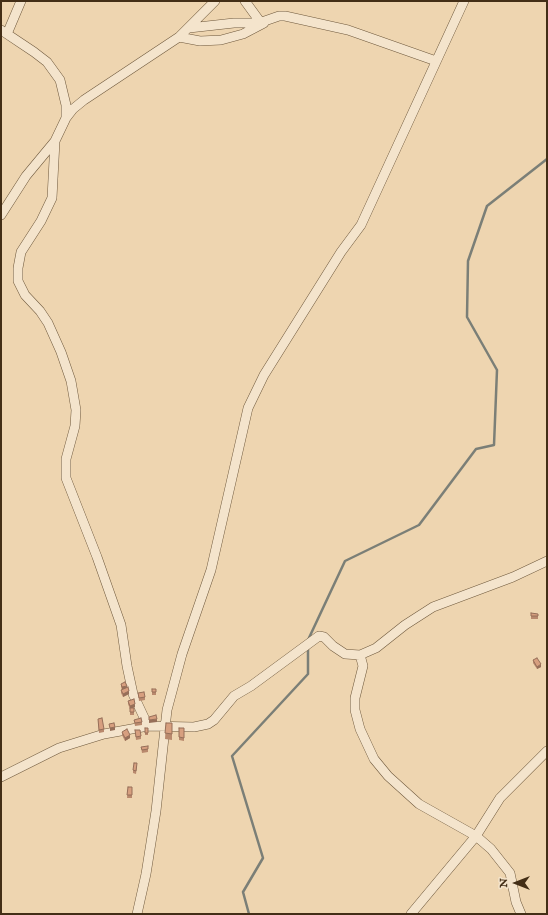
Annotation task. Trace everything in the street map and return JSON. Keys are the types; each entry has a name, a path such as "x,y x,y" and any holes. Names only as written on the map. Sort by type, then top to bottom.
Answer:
{"street":[{"path":"21,1 4,32 47,62 60,80 64,92 66,118"},
{"path":"1,215 26,176 55,141 66,118 73,109 84,100 179,37 215,1"},
{"path":"245,1 264,22"},
{"path":"137,914 146,874 156,811 164,725 182,654 211,570 237,451 253,396 278,352 361,225 464,1"},
{"path":"179,37 200,40 234,37 252,30 264,22 279,16 285,16 348,30 436,61"},
{"path":"189,28 234,23 264,22"},
{"path":"55,141 52,198 41,221 21,252 18,268 18,281 25,295 40,310 48,323 61,352 71,381 76,410 75,426 64,469 66,478 97,557 121,625 133,694 148,726"},
{"path":"1,777 75,742 104,734 148,726 164,725 194,727 208,724 214,720 234,696 315,639 322,636 345,654 360,655 376,648 405,625 433,607 513,577 547,561"},
{"path":"360,655 363,666 355,698 355,710 360,729 374,759 388,776 418,804 476,836 491,849 510,873 516,902 521,914"},
{"path":"411,914 476,836 490,811 500,798 547,751"}],"building":[{"path":"531,613 538,614 538,616 531,616"},
{"path":"537,658 541,664 537,667 533,660"},
{"path":"125,682 127,686 122,687 121,684"},
{"path":"128,687 129,691 123,694 121,690"},
{"path":"152,689 156,689 156,692 152,692"},
{"path":"144,692 145,697 139,698 138,693"},
{"path":"134,699 135,704 130,706 128,701"},
{"path":"130,708 134,708 134,712 130,712"},
{"path":"156,715 157,719 149,720 149,717"},
{"path":"102,718 104,729 99,730 98,719"},
{"path":"141,718 142,722 135,723 134,720"},
{"path":"114,723 115,727 110,728 109,724"},
{"path":"166,723 172,723 172,734 165,733"},
{"path":"145,728 148,728 148,733 145,733"},
{"path":"179,728 184,728 184,738 179,737"},
{"path":"127,729 130,735 125,738 122,732"},
{"path":"135,730 140,730 141,736 136,737"},
{"path":"148,746 148,749 142,750 141,747"},
{"path":"134,763 137,763 136,771 133,770"},
{"path":"128,787 132,787 132,795 127,795"}],"waterway":[{"path":"308,640 345,561 419,525 476,449 494,445 497,370 467,317 468,261 487,206 547,159"},
{"path":"249,914 243,892 263,858 232,756 308,674 308,647"}]}
